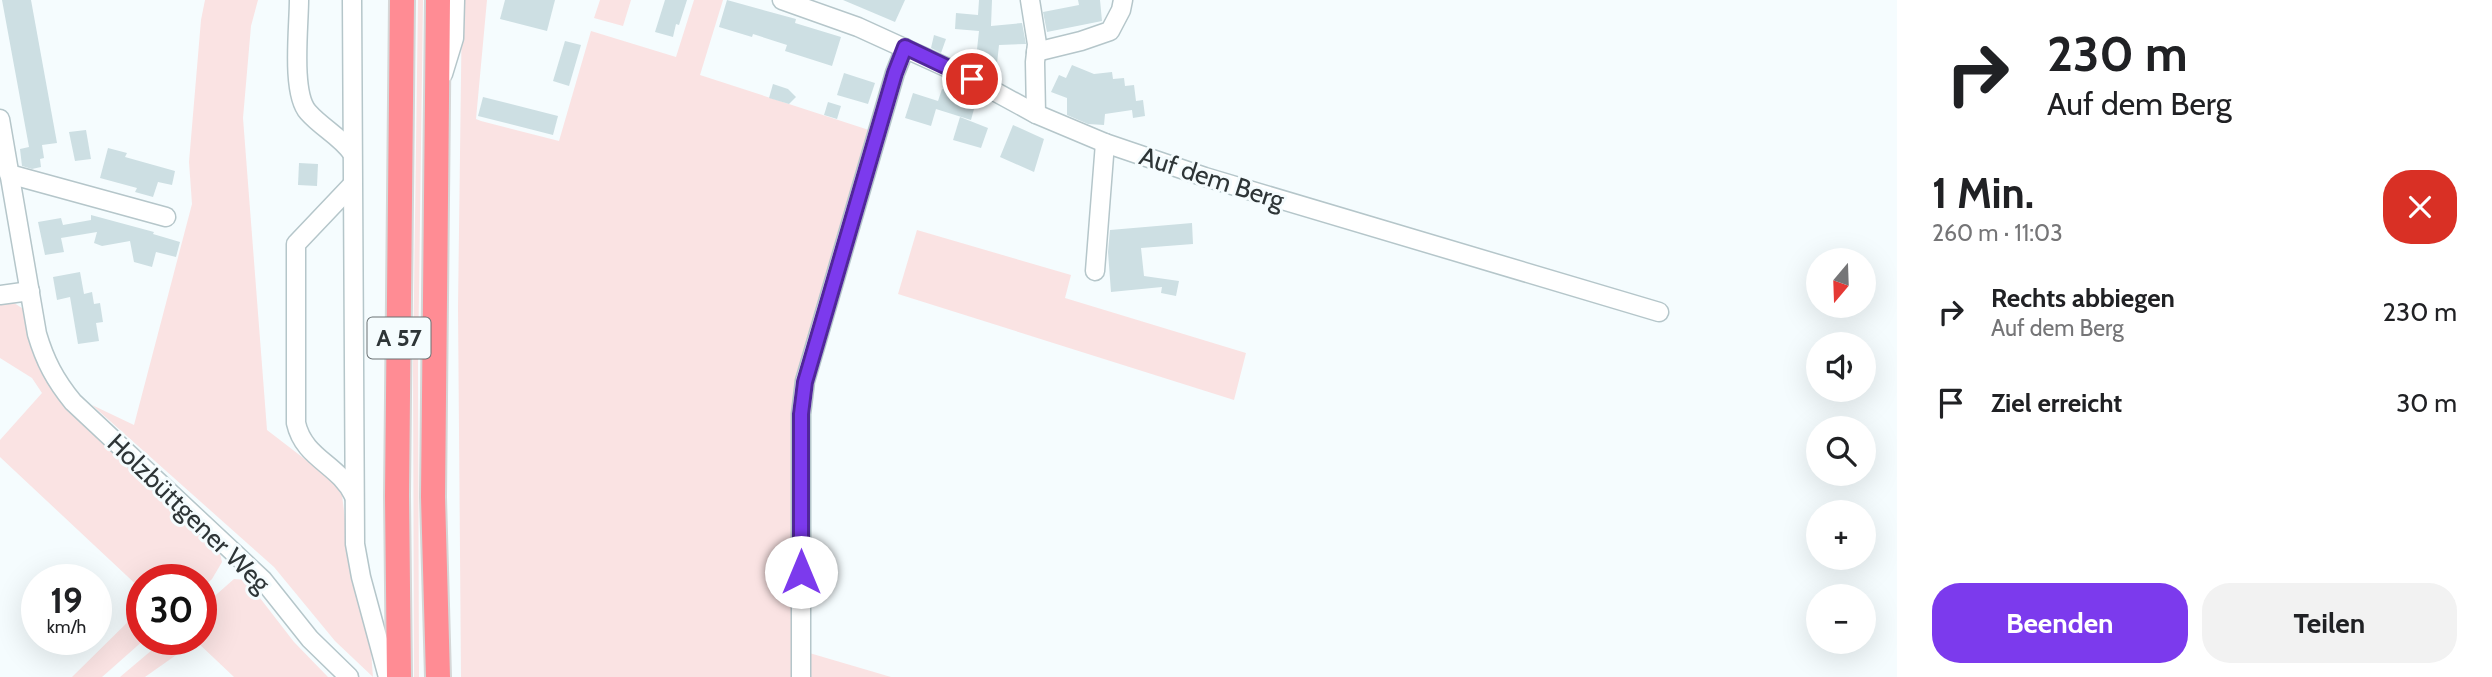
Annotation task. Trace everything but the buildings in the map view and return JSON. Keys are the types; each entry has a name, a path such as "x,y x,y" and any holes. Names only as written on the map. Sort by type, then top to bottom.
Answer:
{"highway":[{"name":"A 57","path":"399,677 397,496 402,0"},
{"name":"A 57","path":"438,0 433,497 438,677"}],"street":[{"path":"299,0 300,96 308,112 339,137 352,153"},
{"path":"352,0 354,498 358,561 388,677"},
{"path":"436,94 454,38 455,0"},
{"name":"Auf dem Berg","path":"782,0 905,47 1036,114 1203,185 1659,312"},
{"path":"1030,0 1037,36 1036,114"},
{"path":"1036,52 1110,31 1123,0"},
{"path":"801,677 801,414 805,382 891,85 905,47"},
{"name":"Holzbüttgener Weg","path":"0,119 37,334 56,382 73,402 263,580 310,639 349,677"},
{"path":"1095,271 1105,143"},
{"path":"9,174 166,217"},
{"path":"352,185 296,244 296,423 302,443 340,474 354,498"},
{"path":"0,295 30,291"}],"shaded area":[{"path":"205,0 258,0 251,26 243,118 267,430 332,480 342,495 353,583 370,639 373,677 335,641 274,567 92,405 134,425 192,204 189,162"},
{"path":"418,0 423,0 418,366 419,677 414,677 413,366"},
{"path":"462,0 487,0 476,119 481,121 559,141 591,31 676,57 694,0 723,0 700,75 872,131 798,384 796,677 461,677 458,308"},
{"path":"600,0 631,0 623,26 594,18"},
{"path":"917,230 1071,275 1065,298 1246,353 1234,400 898,294"},
{"path":"11,301 25,310 38,360 64,405 220,553 222,562 217,570 217,564 126,564 126,575 0,457 0,440 42,393 32,378 0,358 0,303"},
{"path":"234,579 246,580 294,642 328,677 234,677 211,655 217,655 217,594"},
{"path":"126,624 127,655 102,677 72,677 94,655 112,655 112,638"},
{"path":"806,652 891,677 806,677"},
{"path":"146,655 176,655 145,677 120,677"}],"route":[{"path":"801,572 801,414 805,382 895,73 905,47 972,79"}]}
